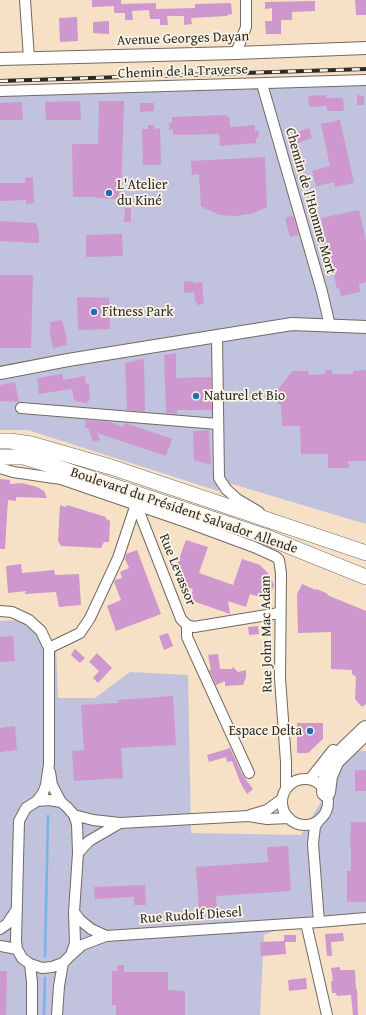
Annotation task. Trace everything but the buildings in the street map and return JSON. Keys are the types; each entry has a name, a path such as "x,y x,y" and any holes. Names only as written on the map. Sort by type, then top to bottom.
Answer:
{"highway":[{"path":"326,792 328,776 335,760 358,737"}],"main road":[{"name":"Boulevard du Président Salvador Allende","path":"0,441 31,444 111,467 366,553"},
{"name":"Boulevard du Président Salvador Allende","path":"0,456 24,457 53,466 264,536 366,577"},
{"path":"347,547 366,547"}],"street":[{"path":"25,0 29,58"},
{"path":"236,53 246,27 246,0"},
{"name":"Avenue Georges Dayan","path":"0,59 366,48"},
{"name":"Chemin de la Traverse","path":"0,91 366,80"},
{"name":"Chemin de l'Homme Mort","path":"262,84 322,292 330,326"},
{"path":"0,373 68,360 292,324 366,327"},
{"path":"217,336 219,478 226,489 237,499 275,522"},
{"path":"21,408 218,424"},
{"name":"Rue John Mac Adam","path":"0,468 13,472 61,479 136,504 254,547 276,557 279,560 281,573 279,613 280,678 286,762 286,788"},
{"path":"49,648 80,633 90,618 118,558 136,504"},
{"name":"Rue Levassor","path":"136,504 181,619 188,625 194,627 279,613"},
{"path":"0,611 12,612 29,620 41,631 49,648 49,764 46,785 43,793 37,801 26,808 19,821 17,950 22,958 30,964 42,968 52,968 63,963"},
{"path":"188,625 187,637 249,773"},
{"path":"286,762 292,772 305,779 316,782 322,786 326,792 328,799 325,813 314,822 301,824 289,818 282,806 282,799 286,788 295,781 305,779 332,752 358,737 366,721"},
{"path":"49,764 52,785 61,802 74,815 77,824 78,853 74,912 75,942 71,955"},
{"path":"249,816 267,810 282,799"},
{"path":"37,801 49,800 61,802"},
{"path":"74,815 93,820 120,823 249,816 267,819 289,818"},
{"path":"319,922 313,844 315,826 320,818"},
{"path":"78,853 88,841 120,823"},
{"path":"301,824 313,844"},
{"path":"0,929 7,924 17,909"},
{"path":"74,912 80,920 91,929 106,936"},
{"name":"Rue Rudolf Diesel","path":"63,963 82,945 106,936 366,918"},
{"path":"306,923 326,1015"},
{"path":"0,946 17,950"},
{"path":"57,1015 59,986 63,963"},
{"path":"30,964 32,982 32,1015"}],"shaded area":[{"path":"366,75 366,524 232,484 218,491 28,430 0,430 0,88"},
{"path":"21,620 56,647 58,698 95,698 130,672 188,675 191,833 301,835 352,750 366,751 366,914 308,918 264,935 260,1015 0,1015 0,621"}],"waterway":[{"path":"45,956 48,816"},
{"path":"44,1015 45,978"}],"railway":[{"path":"0,81 366,69"}],"place":[{"name":"L'Atelier du Kiné","path":"109,193"},
{"name":"Fitness Park","path":"94,312"},
{"name":"Naturel et Bio","path":"196,396"},
{"name":"Espace Delta","path":"310,731"}]}
